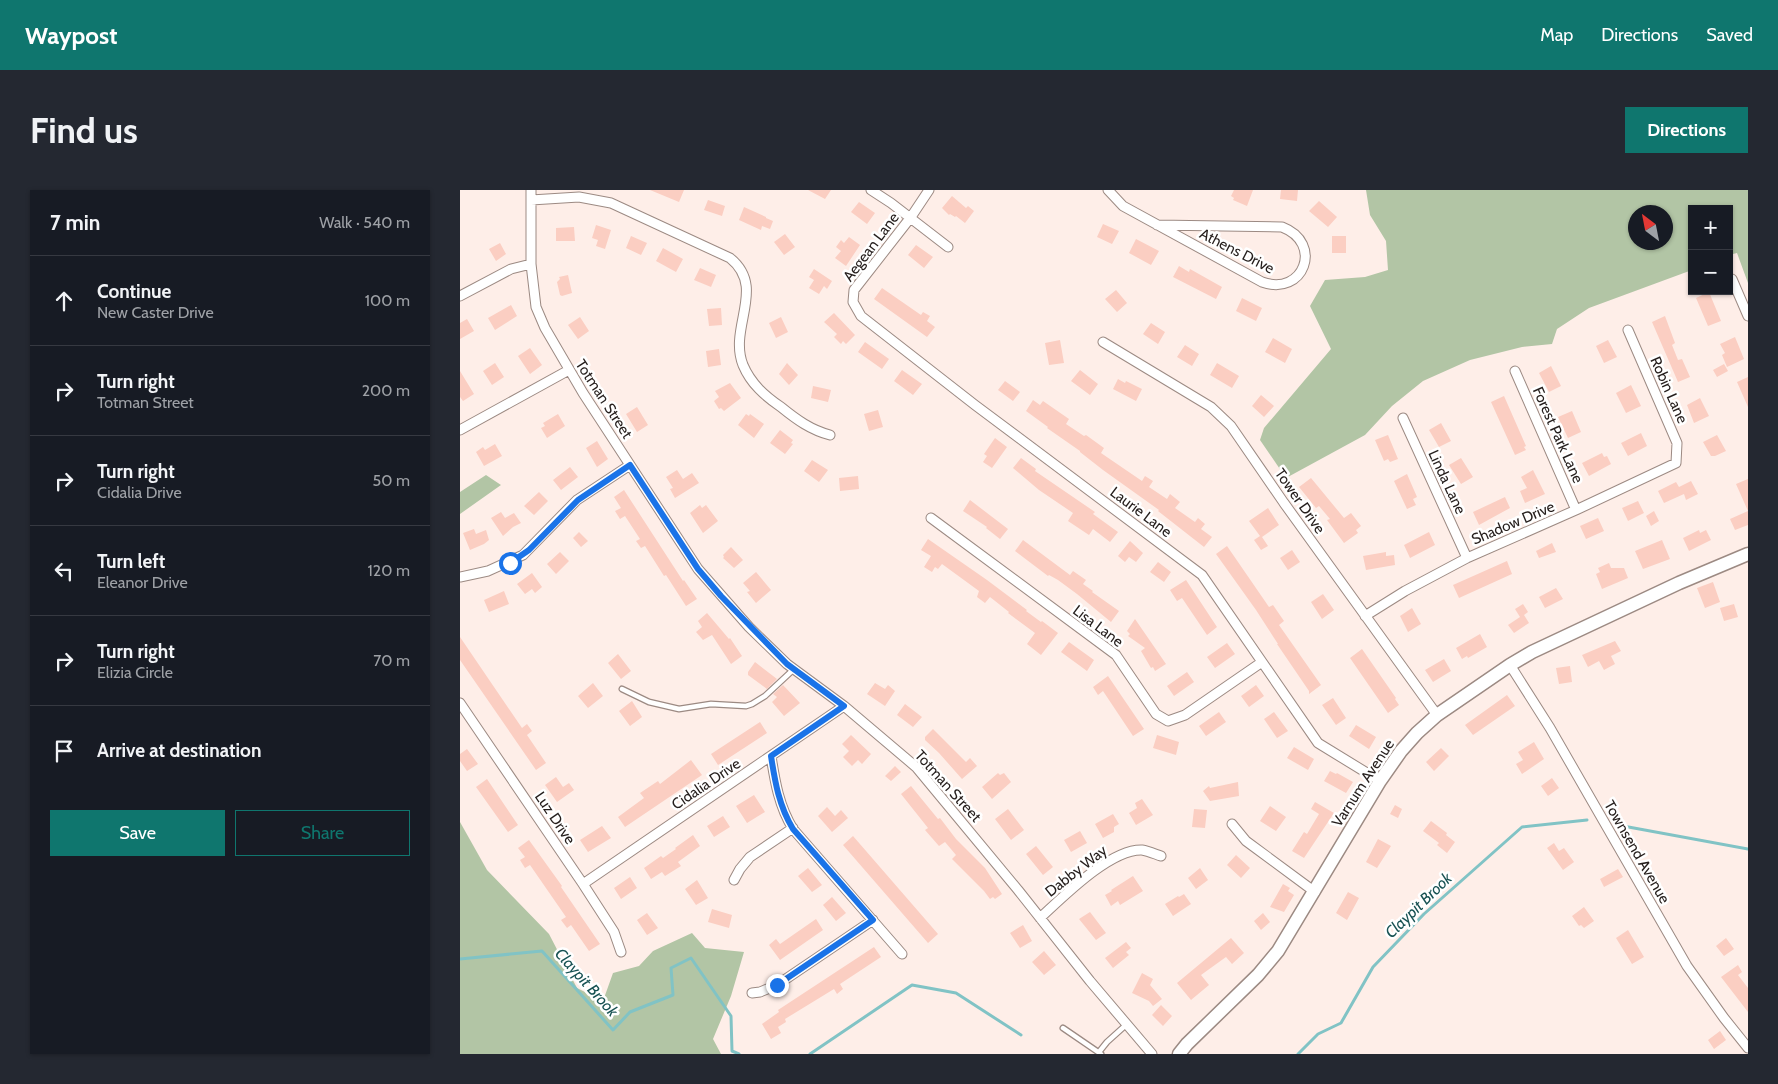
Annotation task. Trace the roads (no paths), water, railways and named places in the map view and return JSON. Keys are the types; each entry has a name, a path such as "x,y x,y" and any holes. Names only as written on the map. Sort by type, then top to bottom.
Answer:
{"main road":[{"name":"Varnum Avenue","path":"1179,1054 1186,1044 1258,975 1278,951 1380,781 1401,751 1437,715 1532,652 1679,583 1748,554"}],"street":[{"name":"Totman Street","path":"531,190 531,264 536,307 545,328 569,370 698,569 749,627 794,669 844,706 916,766 1090,982 1152,1054"},
{"path":"871,190 948,248"},
{"name":"Aegean Lane","path":"854,297 854,290 910,218 929,190"},
{"name":"Athens Drive","path":"1108,190 1123,206 1157,225 1262,282 1280,286 1289,283 1302,271 1305,262 1306,253 1303,244 1291,231 1282,228 1157,225"},
{"path":"531,200 579,198 611,202 730,258 739,266 747,284 747,298 741,327 740,346 743,364 747,373 765,396 794,418 813,430 830,435"},
{"path":"460,296 511,269 531,264"},
{"path":"1733,281 1748,316"},
{"name":"Laurie Lane","path":"854,297 853,302 861,316 975,405 1202,575 1318,743 1380,781"},
{"name":"Robin Lane","path":"1628,330 1677,443 1676,463"},
{"name":"Tower Drive","path":"1103,342 1211,407 1221,416 1239,437 1437,715"},
{"path":"460,430 569,370"},
{"name":"Forest Park Lane","path":"1515,371 1576,510"},
{"name":"Linda Lane","path":"1402,418 1467,558"},
{"name":"Shadow Drive","path":"1366,616 1405,591 1467,558 1676,463"},
{"path":"460,577 488,572 522,555 578,500 630,465"},
{"name":"Lisa Lane","path":"931,518 1116,655 1156,714 1168,721 1185,715 1262,662"},
{"name":"Townsend Avenue","path":"1510,665 1550,728 1687,966 1748,1048"},
{"name":"Luz Drive","path":"460,702 614,932 621,952"},
{"name":"Cidalia Drive","path":"583,884 844,706"},
{"path":"771,756 777,792 786,817 793,828 902,954"},
{"path":"1232,824 1246,841 1314,892"},
{"path":"734,880 750,856 793,828"},
{"name":"Dabby Way","path":"1040,918 1104,864 1122,854 1143,850 1161,856"},
{"path":"752,993 777,985 873,920"}],"lane":[{"path":"622,689 648,702 666,707 685,708 711,704 746,706 764,696 794,669"},
{"path":"1063,1028 1100,1053 1107,1042 1127,1024"}],"waterway":[{"name":"Claypit Brook","path":"1298,1054 1318,1034 1341,1023 1373,967 1424,914 1522,827 1587,820"},
{"name":"Claypit Brook","path":"1623,826 1748,849"},
{"name":"Claypit Brook","path":"460,959 542,951 613,1030 630,1012 673,995 671,968 691,958 731,1016 732,1051 739,1054"},
{"name":"Claypit Brook","path":"810,1054 912,985 956,993 1021,1035"}]}
